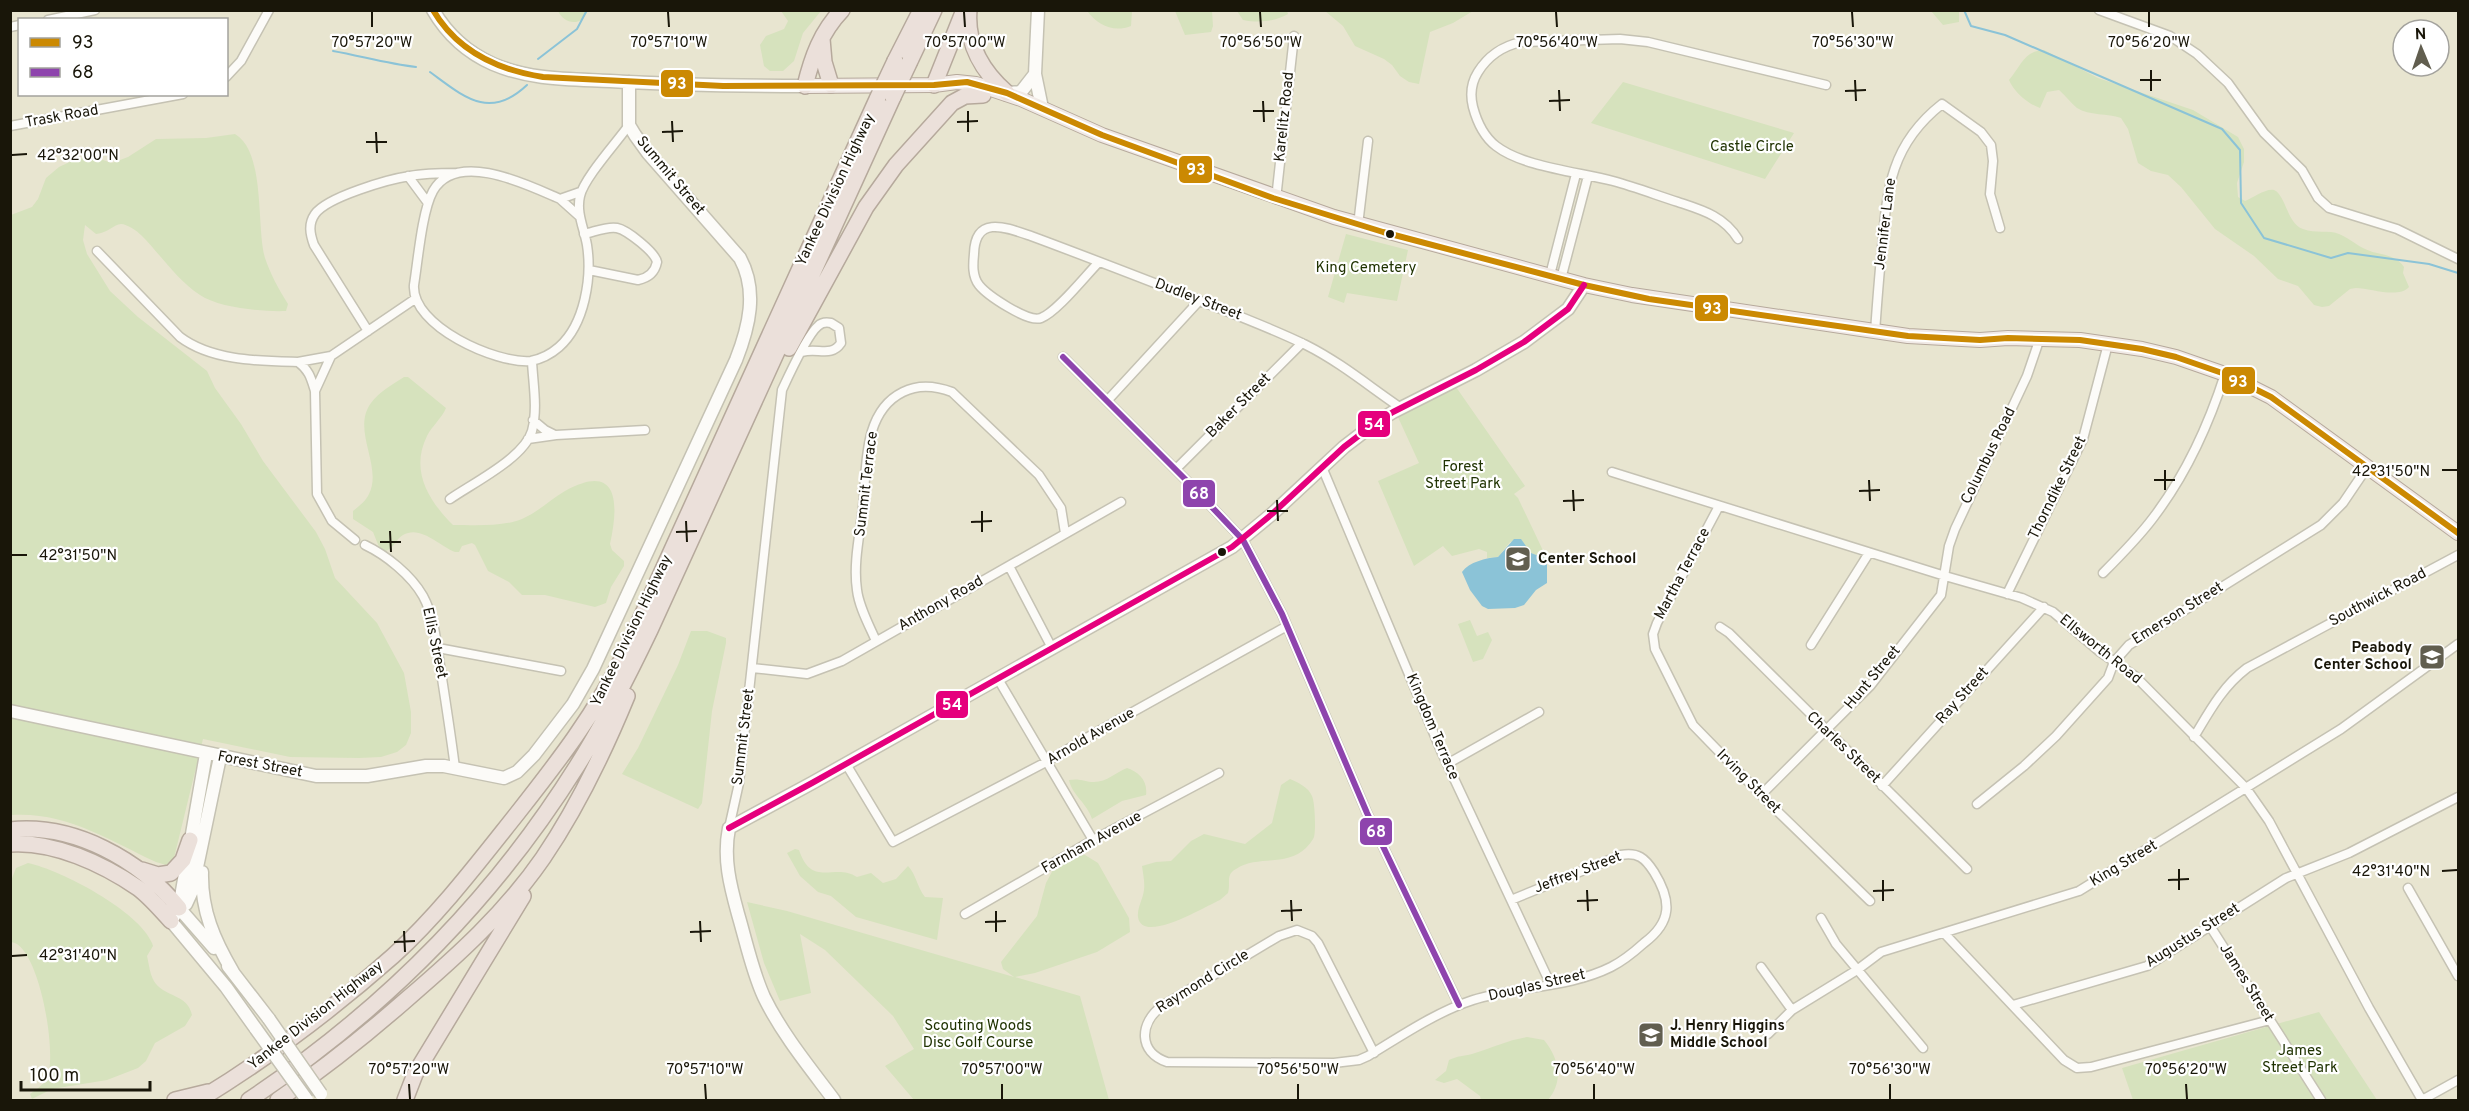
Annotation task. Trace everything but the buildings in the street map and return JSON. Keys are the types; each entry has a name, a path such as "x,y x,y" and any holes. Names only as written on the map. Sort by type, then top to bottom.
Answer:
{"highway":[{"path":"805,86 813,53 842,10"},
{"path":"902,61 912,10"},
{"name":"Yankee Division Highway","path":"249,1101 313,1056 396,986 450,932 506,868 554,802 601,726 670,588 728,462 902,61 921,10"},
{"name":"Yankee Division Highway","path":"902,61 934,10"},
{"path":"934,85 964,10"},
{"path":"969,10 971,37 979,61 985,72 1007,93"},
{"path":"822,39 824,62 831,86"},
{"path":"728,462 866,207 883,182 912,144 952,103 966,96 983,95"},
{"name":"Yankee Division Highway","path":"199,1101 318,1018 393,955 439,908 489,849 587,721 625,653 886,97"},
{"path":"399,1101 530,885 544,856 579,798 621,711 670,588"},
{"path":"10,830 21,828 61,833 99,847 150,878 175,914"},
{"path":"128,863 152,873 165,875 171,873 183,860 190,840"},
{"path":"10,844 39,845 60,850 104,869 139,888 175,914"},
{"path":"278,1101 359,1040 464,950 505,906 544,856"},
{"path":"405,1101 416,1074"},
{"path":"175,1101 217,1090"}],"main road":[{"path":"805,86 934,85 967,82 1007,93 1066,121 1276,198 1358,225 1584,285 1649,299 1875,332 1932,338 2040,338 2108,344 2176,357 2252,386 2286,406 2458,533"},
{"path":"934,85 983,95 1050,119 1066,121"}],"street":[{"path":"57,18 95,10"},
{"path":"228,75 241,61 269,10"},
{"path":"433,10 448,32 465,48 503,68 543,77 723,86 805,86"},
{"path":"1038,10 1035,74 1042,108"},
{"path":"2099,10 2170,36 2197,54 2228,83 2264,133 2302,170 2318,198 2330,208 2397,229 2458,259"},
{"name":"Karelitz Road","path":"1276,198 1294,36"},
{"path":"1738,239 1732,228 1720,218 1703,211 1612,181 1576,174 1506,152 1484,133 1475,114 1471,92 1478,72 1492,55 1511,44 1521,42 1641,41 1826,85"},
{"path":"1007,93 1021,92 1035,74"},
{"name":"Summit Street","path":"629,82 629,125 648,153 740,258"},
{"name":"Trask Road","path":"10,126 172,96"},
{"name":"Jennifer Lane","path":"1875,332 1885,206 1890,177 1899,156 1920,123 1942,104 1971,124 1990,145 1993,161 1990,194 2000,228"},
{"path":"464,173 452,175 434,188 428,203 414,285 415,299 421,310 435,323 467,344 498,357 532,361 554,351 572,330 584,296 589,270 579,216 580,192 629,125"},
{"path":"1358,225 1368,141"},
{"path":"368,331 318,253 310,230 315,214 328,203 408,176 501,174 560,199 579,216"},
{"path":"1556,277 1576,174"},
{"path":"408,176 428,203"},
{"path":"1556,277 1588,176"},
{"path":"560,199 580,192"},
{"name":"Dudley Street","path":"1100,262 1050,313 1038,320 1032,320 992,296 976,280 974,246 976,236 981,230 996,226 1100,262 1246,318 1302,344 1401,408"},
{"path":"584,234 611,228 623,230 652,252 657,262 654,272 638,280 589,270"},
{"path":"97,251 180,337 194,347 222,355 298,362 331,356 415,299"},
{"name":"Yankee Division Highway","path":"511,775 522,768 558,725 593,669 736,360 747,330 750,301 748,276 740,258"},
{"path":"729,828 1243,540 1322,467 1374,424 1458,380 1533,336 1568,309 1584,285"},
{"path":"1107,401 1199,301"},
{"name":"Summit Street","path":"802,352 835,350 842,338 839,328 831,323 818,326 802,352 785,383 781,396 739,783 729,828 726,857 731,888 762,991 783,1029 834,1101"},
{"name":"Columbus Road","path":"1945,576 1949,546 1957,523 2027,376 2040,338"},
{"name":"Baker Street","path":"1176,469 1302,344"},
{"name":"Thorndike Street","path":"2007,594 2083,439 2108,344"},
{"path":"315,391 331,356"},
{"path":"1063,357 1176,469 1243,540 1266,581 1287,626 1367,813 1459,1005"},
{"path":"450,499 515,455 528,439 533,420 532,361"},
{"path":"298,362 308,371 315,391 317,494 332,521 355,540"},
{"path":"2103,573 2152,520 2173,489 2213,408 2225,374"},
{"name":"Summit Terrace","path":"876,641 859,599 857,561 871,433 879,413 892,398 911,388 940,388 952,392 1040,475 1061,508 1065,533"},
{"path":"533,420 545,430 556,435"},
{"path":"528,439 556,435 645,430"},
{"name":"Emerson Street","path":"1977,804 2024,766 2056,736 2108,678 2114,662 2129,645 2328,520 2368,466"},
{"name":"Kingdom Terrace","path":"1322,467 1447,764 1550,984"},
{"name":"Ellsworth Road","path":"1612,472 2044,606 2135,676 2246,788 2270,821 2369,1008 2422,1101"},
{"name":"Anthony Road","path":"752,668 807,674 842,661 1121,502"},
{"name":"Martha Terrace","path":"1653,644 1653,634 1662,613 1719,506"},
{"name":"Ellis Street","path":"365,545 394,564 418,587 432,620 455,768"},
{"path":"1811,645 1869,552"},
{"name":"Southwick Road","path":"2194,737 2220,695 2247,668 2458,555"},
{"path":"1009,566 1052,648"},
{"name":"Hunt Street","path":"1761,795 1870,686 1941,595 1945,576"},
{"name":"Ray Street","path":"1882,786 2044,606"},
{"name":"Arnold Avenue","path":"846,764 892,842 1048,761 1287,626"},
{"name":"Charles Street","path":"1720,627 1967,869"},
{"name":"Irving Street","path":"1653,644 1693,725 1870,901"},
{"name":"King Street","path":"1768,1034 1792,1010 1857,970 1881,952 2079,891 2341,729 2458,644"},
{"path":"438,648 561,671"},
{"path":"998,679 1093,840"},
{"name":"Forest Street","path":"10,711 301,774 331,777 367,776 426,766 455,768 496,777 511,775"},
{"path":"1447,764 1539,712"},
{"path":"206,754 175,914 307,1101"},
{"path":"175,914 186,904 192,891 220,757"},
{"name":"Farnham Avenue","path":"965,914 1093,840 1220,772"},
{"name":"Augustus Street","path":"2013,1005 2138,970 2286,878 2349,853 2458,797"},
{"path":"204,833 203,901 212,934 233,972"},
{"name":"Jeffrey Street","path":"1511,900 1628,854 1641,856 1646,861 1664,891"},
{"path":"2408,888 2458,976"},
{"name":"Douglas Street","path":"1374,1053 1459,1005 1475,999 1550,984 1609,968 1657,933 1667,915 1664,891"},
{"path":"175,914 233,972 323,1097"},
{"path":"1821,918 1836,944 1852,960 1857,970 1923,1048"},
{"name":"James Street","path":"2210,926 2321,1101"},
{"name":"Raymond Circle","path":"1297,930 1312,936 1317,943 1374,1053 1359,1060 1334,1063 1167,1062 1152,1053 1145,1039 1144,1030 1152,1013 1161,1006 1279,936 1297,930"},
{"path":"1944,933 2064,1060 2077,1068 2270,1020"},
{"path":"1761,967 1792,1010"},
{"path":"2422,1101 2458,1080"}],"green space":[{"path":"558,11 588,11 583,19 572,22 562,17"},
{"path":"781,11 821,11 803,33 794,61 783,71 770,71 764,66 760,45 766,36 784,29 788,21"},
{"path":"1087,11 1132,11 1131,26 1118,29 1106,26"},
{"path":"1175,11 1212,11 1211,32 1185,35"},
{"path":"1237,11 1287,11 1288,14 1272,20 1254,21 1243,20"},
{"path":"1325,11 1473,11 1453,23 1430,32 1419,84 1409,82 1400,76 1384,59 1355,46 1343,26"},
{"path":"1931,11 1959,11 1959,22 1943,25"},
{"path":"2044,50 2098,78 2193,110 2238,137 2244,149 2244,162 2237,183 2238,197 2245,201 2263,192 2274,190 2281,198 2293,222 2298,226 2310,231 2331,232 2344,236 2359,246 2395,259 2404,267 2403,273 2409,287 2391,293 2362,288 2350,289 2329,306 2314,305 2298,286 2278,279 2254,256 2215,229 2181,187 2168,175 2151,171 2138,163 2128,129 2121,118 2082,111 2059,90 2047,92 2040,108 2022,97 2009,80 2027,56"},
{"name":"Castle Circle","path":"1623,82 1794,133 1765,179 1591,123"},
{"path":"235,134 245,143 252,157 256,173 262,245 269,270 288,304 286,311 242,308 218,303 200,295 183,282 139,233 123,224 96,234 85,225 83,240 87,254 110,291 138,317 207,371 215,388 241,424 263,461 316,532 325,549 335,578 377,623 404,673 411,712 411,733 406,745 397,752 381,757 359,758 290,757 203,739 174,858 166,865 68,822 31,815 11,815 11,215 32,207 38,199 46,178 59,167 76,159 94,157 112,163 128,157 156,139 206,138"},
{"name":"King Cemetery","path":"1346,234 1408,250 1397,301 1347,293 1344,303 1328,297"},
{"path":"404,377 408,377 446,408 427,436 420,461 421,473 429,495 453,525 514,522 528,516 565,491 583,483 596,481 605,484 611,491 614,502 610,544 612,550 624,561 624,566 611,587 606,603 595,607 545,595 522,595 509,582 488,571 472,543 462,546 459,552 455,552 423,534 410,533 403,535 386,551 379,547 373,532 353,519 353,511 366,499 372,483 371,460 364,425 366,414 378,395"},
{"name":"Forest Street Park","path":"1456,387 1525,486 1514,494 1547,559 1531,553 1521,540 1510,542 1498,557 1487,558 1487,552 1479,549 1452,556 1443,546 1414,566 1378,481 1419,463 1397,415"},
{"path":"1470,620 1477,636 1488,632 1492,640 1483,659 1473,662 1458,624"},
{"path":"691,631 707,631 726,638 712,711 702,803 698,809 622,774 638,748 678,665"},
{"path":"1127,768 1142,778 1146,785 1146,795 1122,801 1092,819 1069,780 1099,782"},
{"path":"1290,779 1306,788 1313,799 1315,834 1306,848 1290,857 1244,865 1233,871 1229,877 1228,893 1220,900 1162,926 1142,925 1138,914 1144,890 1142,866 1171,861 1191,841 1204,834 1245,844 1272,823 1281,785"},
{"path":"795,849 799,850 810,869 817,872 849,873 857,877 871,873 883,883 896,879 908,866 925,897 943,898 937,940 856,917 831,896 818,892 800,876 787,853"},
{"name":"Scouting Woods Disc Golf Course","path":"1070,854 1085,855 1098,863 1129,918 1130,932 1097,952 1035,973 1015,977 1080,996 1109,1100 914,1100 885,1066 914,1049 893,1016 825,950 800,934 811,993 780,1001 764,963 747,902 787,911 1014,977 1003,969 1001,962 1037,916 1046,883 1055,866"},
{"path":"28,863 78,883 116,905 132,918 152,943 153,946 147,956 154,981 161,988 182,1000 190,1008 192,1015 185,1026 155,1043 146,1061 138,1068 107,1080 52,1089 32,1099 30,1094 47,1078 50,1048 44,1002 38,980 30,961 21,948 11,942 11,881 16,868"},
{"name":"James Street Park","path":"2319,1012 2377,1100 2133,1100 2122,1068"},
{"path":"1527,1037 1544,1040 1556,1062 1558,1077 1548,1100 1481,1100 1480,1096 1457,1079 1444,1083 1435,1080 1446,1071 1449,1060"}],"water":[{"path":"1514,539 1521,539 1531,553 1547,559 1547,583 1536,590 1524,605 1515,608 1488,609 1482,606 1470,590 1462,572 1473,563 1498,557"}],"waterway":[{"path":"538,59 577,29 587,10"},
{"path":"1964,10 1971,26 2005,35 2222,129 2240,150 2241,203 2264,238 2331,258 2348,253 2429,264 2458,273"},
{"path":"333,51 416,67"},
{"path":"430,72 465,96 488,103 500,102 513,96 527,85"}],"transit line":[{"name":"93","path":"433,10 454,37 480,56 495,64 543,77 723,86 934,85 967,82 1007,93 1102,135 1273,198 1383,232 1584,285 1649,299 1908,336 1980,340 2008,338 2080,340 2142,349 2176,357 2225,374 2271,397 2458,533"},
{"name":"54","path":"729,828 1232,547 1272,514 1344,447 1374,424 1524,342 1568,309 1584,285"},
{"name":"68","path":"1063,357 1243,540 1282,614 1367,813 1459,1005"}],"place":[{"name":"Center School","path":"1518,559"},
{"name":"Peabody Center School","path":"2432,657"},
{"name":"J. Henry Higgins Middle School","path":"1651,1035"}]}
